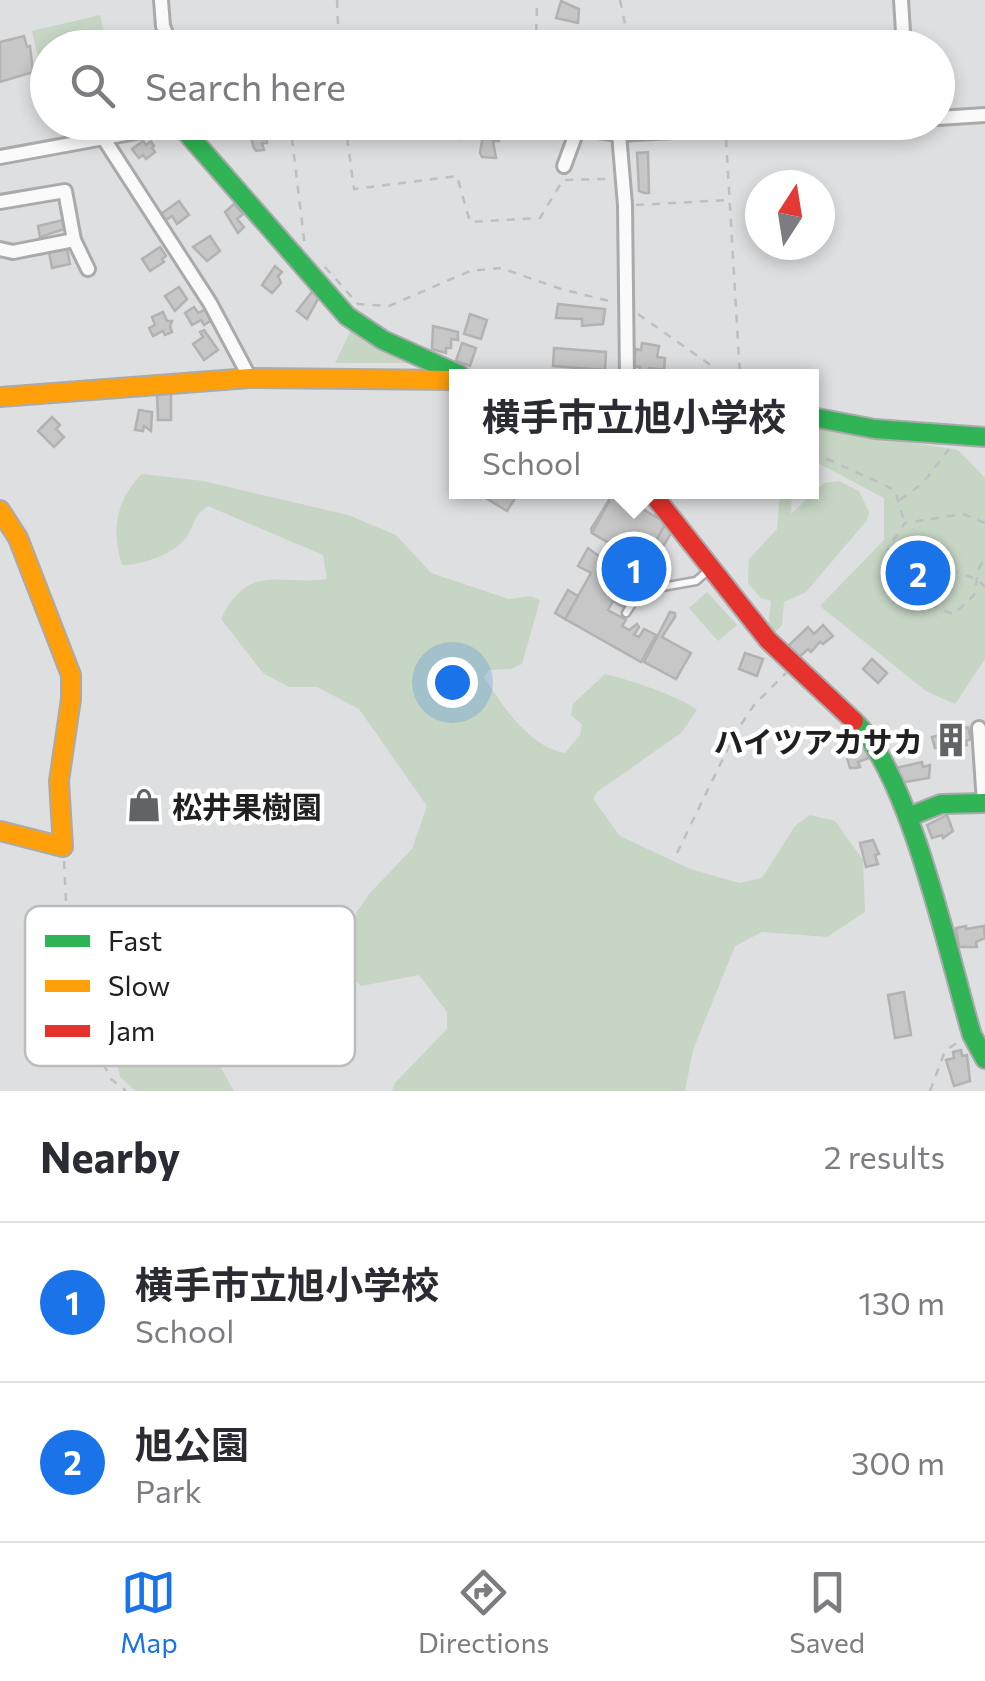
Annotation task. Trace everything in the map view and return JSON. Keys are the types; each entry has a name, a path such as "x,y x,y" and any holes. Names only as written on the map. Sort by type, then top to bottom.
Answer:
{"street":[{"path":"162,0 165,30"},
{"path":"901,0 903,30"},
{"path":"955,117 985,115"},
{"path":"0,157 98,140"},
{"path":"105,140 210,303 250,378"},
{"path":"198,140 347,316 383,340 450,369"},
{"path":"564,166 574,140"},
{"path":"619,140 628,369"},
{"path":"0,202 65,191 74,240 88,269"},
{"path":"0,249 13,252 74,240"},
{"path":"0,396 250,378 449,380"},
{"path":"819,418 875,429 985,437"},
{"path":"657,499 768,640 869,735 908,816 972,1034 985,1059"},
{"path":"0,510 18,538 71,676 72,699 59,781 63,847 0,831"},
{"path":"908,816 940,804 984,803 979,728"}],"lane":[{"path":"626,613 639,593 696,581 712,567"}],"path":[{"path":"337,0 339,30"},
{"path":"536,30 537,0"},
{"path":"620,0 626,30"},
{"path":"292,140 304,246"},
{"path":"347,140 354,188 457,176 470,222 540,218 564,180 622,179"},
{"path":"726,140 740,369"},
{"path":"624,205 730,200"},
{"path":"318,260 358,304 390,306 470,271 501,268 628,307 716,369"},
{"path":"898,501 924,483 944,460 957,435"},
{"path":"819,455 895,490 904,522 883,567 889,579 943,612 954,614 974,595 985,558"},
{"path":"904,522 963,514 985,523"},
{"path":"888,552 977,579 985,587"},
{"path":"677,853 736,732 754,706 794,665"},
{"path":"63,847 66,906"},
{"path":"930,1091 945,1051 972,1034"},
{"path":"104,1066 111,1079 126,1091"}],"green space":[{"path":"100,15 103,30 36,30"},
{"path":"351,330 421,363 335,363"},
{"path":"819,427 958,450 985,478 985,659 955,704 926,691 820,606 884,540 884,498 819,464"},
{"path":"142,474 203,481 348,515 396,535 431,573 509,599 530,596 540,600 522,664 489,670 484,677 518,723 539,742 565,753 580,735 582,725 571,715 573,704 605,674 667,694 697,710 681,733 597,792 593,799 620,836 690,869 739,883 762,878 795,826 810,815 835,821 863,860 865,912 827,937 762,932 735,946 693,1050 685,1091 392,1091 395,1083 447,1029 447,1012 419,975 361,986 355,980 356,913 412,849 427,806 359,709 317,687 289,687 263,673 221,619 243,589 254,583 327,579 323,555 208,506 172,550 146,561 122,565 118,516"},
{"path":"839,481 859,491 869,512 867,520 806,592 784,602 782,625 774,634 768,630 771,601 761,598 748,583 749,559 777,529 779,499 792,499 791,514 807,499 819,499 819,488"},
{"path":"707,592 737,625 718,641 689,608"},
{"path":"220,1066 234,1091 136,1091 120,1077 118,1067"}],"building":[{"path":"561,1 579,9 578,23 556,18"},
{"path":"24,36 27,47 30,46 30,73 0,82 0,42"},
{"path":"252,140 267,140 262,143 264,150 256,151"},
{"path":"482,140 499,140 493,141 496,158 482,157"},
{"path":"143,141 146,145 151,141 155,152 146,159 143,155 139,158 132,149"},
{"path":"648,152 649,193 644,193 639,191 637,153"},
{"path":"179,201 189,215 177,224 172,216 166,220 161,214"},
{"path":"234,204 243,214 237,219 244,227 238,233 225,212"},
{"path":"63,220 65,229 40,237 38,226"},
{"path":"210,236 220,251 207,261 193,247"},
{"path":"160,247 166,256 164,262 150,271 142,259"},
{"path":"67,249 70,264 52,268 49,252"},
{"path":"275,266 282,272 278,276 281,283 272,293 262,285"},
{"path":"179,287 187,299 175,311 165,296"},
{"path":"312,292 319,297 307,319 297,311"},
{"path":"558,304 605,309 603,324 582,326 582,319 556,318"},
{"path":"194,307 198,313 206,309 212,320 192,325 185,313"},
{"path":"163,312 167,321 172,321 172,332 153,336 149,328 155,325 152,317"},
{"path":"470,314 487,320 481,339 464,334"},
{"path":"433,326 458,332 458,340 451,339 451,348 446,348 446,353 432,349"},
{"path":"204,330 218,350 204,360 193,344 203,337 200,332"},
{"path":"462,343 476,348 470,366 456,361"},
{"path":"642,343 659,346 657,357 665,358 664,369 633,366 636,349 641,350"},
{"path":"554,348 606,352 605,369 553,366"},
{"path":"157,393 171,393 171,420 158,420"},
{"path":"139,410 152,412 151,431 144,426 143,431 135,430"},
{"path":"52,417 64,437 54,447 38,431"},
{"path":"487,499 515,499 507,511"},
{"path":"610,499 625,499 673,530 646,575 618,564 626,569 623,575 637,584 624,607 613,601 608,610 626,620 622,626 629,630 637,624 634,635 639,637 644,629 656,635 641,662 565,619 591,573 578,566 588,548 611,565 620,549 591,529"},
{"path":"610,499 626,499 666,523 643,563 592,533"},
{"path":"568,590 578,596 565,619 555,613"},
{"path":"670,612 675,617 662,637 691,653 676,679 644,662"},
{"path":"823,625 833,636 797,659 787,647 808,627 814,634"},
{"path":"745,653 763,659 757,676 739,669"},
{"path":"872,659 887,673 878,683 863,669"},
{"name":"ハイツアカサカ","path":"968,727 971,739 966,741 967,745 948,746 949,750 943,752 941,747 935,748 932,737"},
{"path":"850,745 852,750 865,746 869,758 858,762 860,767 850,768 844,747"},
{"path":"922,762 923,767 930,765 929,778 899,783 896,768"},
{"path":"947,815 953,831 943,838 932,838 927,825"},
{"path":"873,840 879,854 875,855 878,864 866,867 860,843"},
{"path":"984,926 985,938 976,942 977,947 959,947 956,928"},
{"path":"904,992 911,1035 895,1038 888,995"},
{"path":"961,1050 962,1056 967,1055 970,1081 954,1086 946,1060"}],"traffic: fast":[{"path":"193,140 347,316 383,340 449,370"},
{"path":"819,418 875,429 985,437"},
{"path":"854,721 874,746 910,823 972,1035 985,1059"},
{"path":"908,817 941,804 985,803"}],"traffic: slow":[{"path":"0,397 250,378 449,380"},
{"path":"0,510 18,538 71,675 59,781 63,847 0,831"}],"traffic: jam":[{"path":"657,499 768,640 854,721"}],"place":[{"name":"横手市立旭小学校","path":"634,569"},
{"name":"旭公園","path":"918,573"},
{"name":"ハイツアカサカ","path":"951,740"},
{"name":"松井果樹園","path":"144,805"}]}
